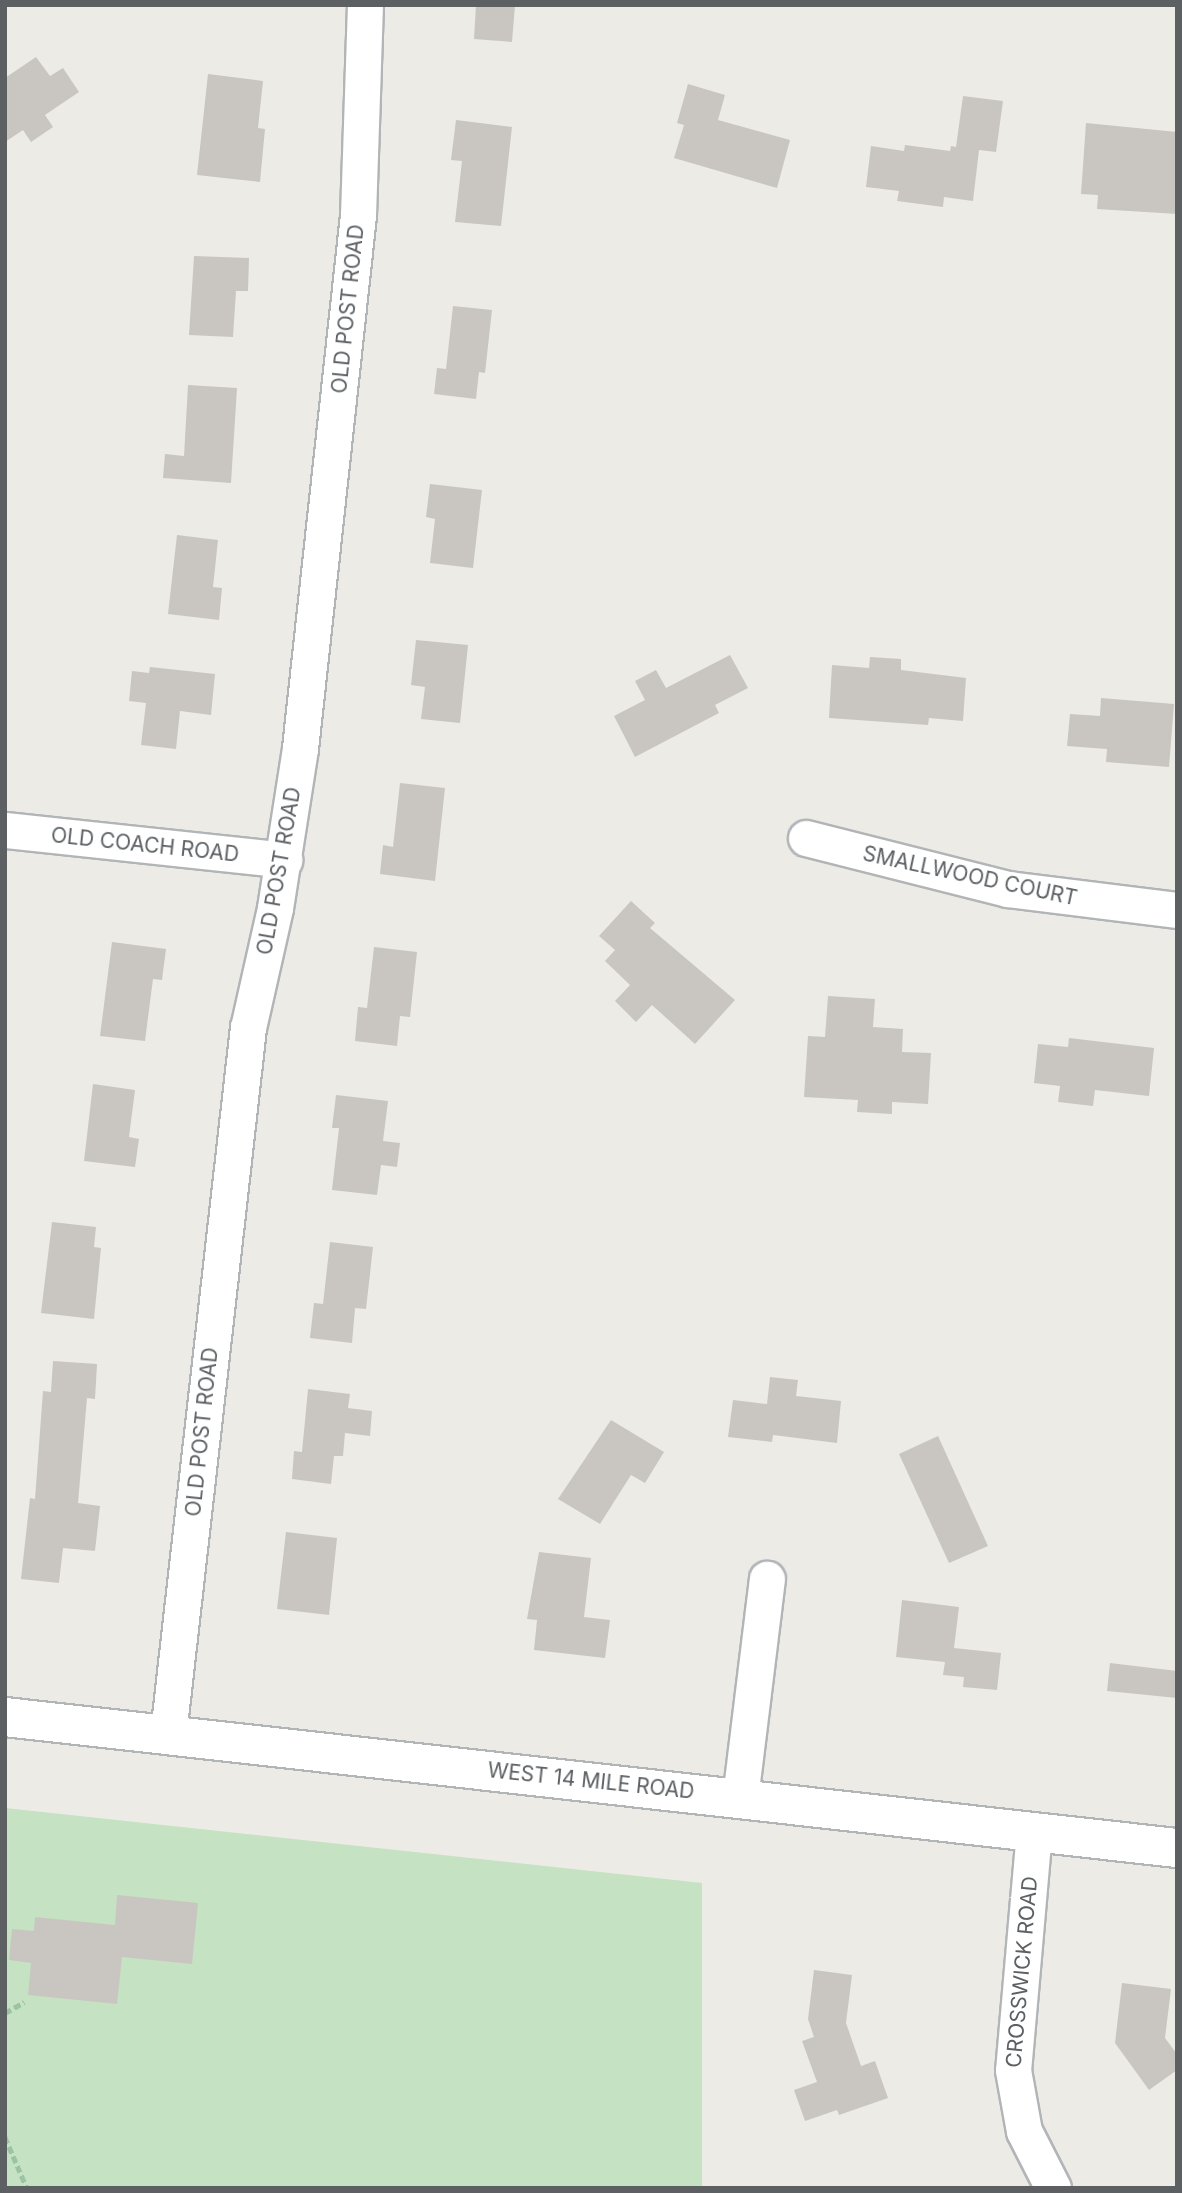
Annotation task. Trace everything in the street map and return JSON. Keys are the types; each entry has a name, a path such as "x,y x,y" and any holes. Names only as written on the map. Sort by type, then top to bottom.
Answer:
{"street":[{"name":"OLD POST ROAD","path":"168,1734 246,1041 284,860 358,215 365,5"},
{"name":"OLD COACH ROAD","path":"5,830 284,860"},
{"name":"SMALLWOOD COURT","path":"806,838 1008,888 1177,910"},
{"path":"740,1798 768,1579"},
{"name":"WEST 14 MILE ROAD","path":"5,1717 1177,1848"},
{"name":"CROSSWICK ROAD","path":"1034,1831 1013,2070 1024,2132 1053,2188"}],"path":[{"path":"5,2013 24,2003"},
{"path":"5,2137 27,2188"}],"green space":[{"path":"5,1808 702,1883 702,2188 5,2188"}],"building":[{"path":"476,5 515,5 512,42 474,39"},
{"path":"36,57 50,76 63,68 79,92 45,115 53,127 31,142 23,130 5,142 5,78"},
{"path":"208,74 263,81 258,128 265,129 260,182 197,175"},
{"path":"688,84 725,95 718,120 790,140 777,188 674,158 684,125 677,123"},
{"path":"963,96 1003,101 996,152 979,150 973,201 944,197 943,207 897,201 899,191 866,187 871,146 904,151 905,145 950,151 951,146 956,147"},
{"path":"456,120 512,127 501,226 455,222 462,161 451,160"},
{"path":"1086,123 1177,132 1177,214 1097,209 1098,195 1081,194"},
{"path":"194,256 249,258 248,291 236,291 233,337 189,335"},
{"path":"453,306 492,310 485,373 479,372 476,399 434,394 437,368 446,369"},
{"path":"188,385 237,388 231,483 163,478 165,454 184,456"},
{"path":"430,484 482,490 473,568 430,563 435,519 426,517"},
{"path":"177,535 218,540 213,587 222,588 219,620 168,614"},
{"path":"416,640 468,645 460,723 421,719 425,687 411,685"},
{"path":"730,655 748,688 715,705 719,713 635,757 614,716 645,700 635,681 656,670 666,688"},
{"path":"870,657 901,659 901,670 966,678 963,721 929,718 928,725 829,718 832,665 869,668"},
{"path":"150,667 215,674 211,715 180,711 176,749 141,745 146,703 129,701 132,671 149,673"},
{"path":"1101,698 1174,704 1169,767 1106,762 1107,749 1067,746 1070,714 1100,716"},
{"path":"400,783 445,788 435,881 380,874 383,845 393,847"},
{"path":"631,901 655,923 650,928 735,1000 695,1044 652,1005 636,1022 615,1001 630,985 605,961 615,950 599,936"},
{"path":"112,942 166,949 162,980 153,979 145,1041 100,1036"},
{"path":"374,947 417,952 410,1017 400,1016 397,1046 355,1041 358,1007 367,1008"},
{"path":"828,996 875,999 873,1027 903,1029 902,1052 931,1053 928,1104 892,1102 892,1114 857,1112 858,1100 804,1097 808,1036 825,1037"},
{"path":"1069,1038 1154,1048 1149,1096 1095,1090 1093,1106 1058,1102 1060,1086 1034,1083 1038,1044 1068,1047"},
{"path":"93,1084 135,1090 129,1137 139,1139 135,1167 84,1161"},
{"path":"336,1095 388,1101 383,1141 400,1143 397,1167 381,1165 377,1195 332,1190 339,1128 332,1128"},
{"path":"52,1222 96,1227 94,1247 101,1248 94,1319 41,1313"},
{"path":"330,1242 373,1247 366,1309 355,1308 352,1343 310,1338 314,1303 323,1304"},
{"path":"53,1361 97,1364 95,1399 87,1398 78,1503 100,1506 95,1551 63,1548 59,1583 21,1579 30,1498 35,1499 43,1391 51,1392"},
{"path":"770,1377 798,1380 796,1396 841,1401 837,1443 773,1435 772,1442 728,1437 733,1400 767,1404"},
{"path":"308,1389 350,1394 348,1408 372,1411 370,1436 345,1433 343,1456 334,1456 331,1484 292,1479 294,1451 302,1452"},
{"path":"611,1420 664,1452 645,1483 631,1475 600,1524 558,1499"},
{"path":"938,1436 988,1546 949,1563 899,1454"},
{"path":"286,1532 337,1538 329,1615 277,1609"},
{"path":"539,1552 591,1558 584,1617 610,1620 605,1658 534,1650 537,1620 527,1619"},
{"path":"902,1600 959,1607 954,1648 1001,1653 997,1690 963,1687 964,1677 943,1675 945,1662 896,1657"},
{"path":"1110,1663 1177,1671 1177,1698 1107,1691"},
{"path":"117,1895 198,1903 192,1964 122,1957 117,2004 28,1995 31,1963 9,1960 12,1929 34,1931 35,1917 115,1925"},
{"path":"814,1970 852,1975 846,2023 861,2066 875,2061 888,2098 839,2115 837,2110 805,2121 794,2090 817,2082 802,2041 814,2037 808,2019"},
{"path":"1122,1983 1171,1989 1165,2038 1177,2054 1177,2070 1149,2090 1115,2043"}]}
